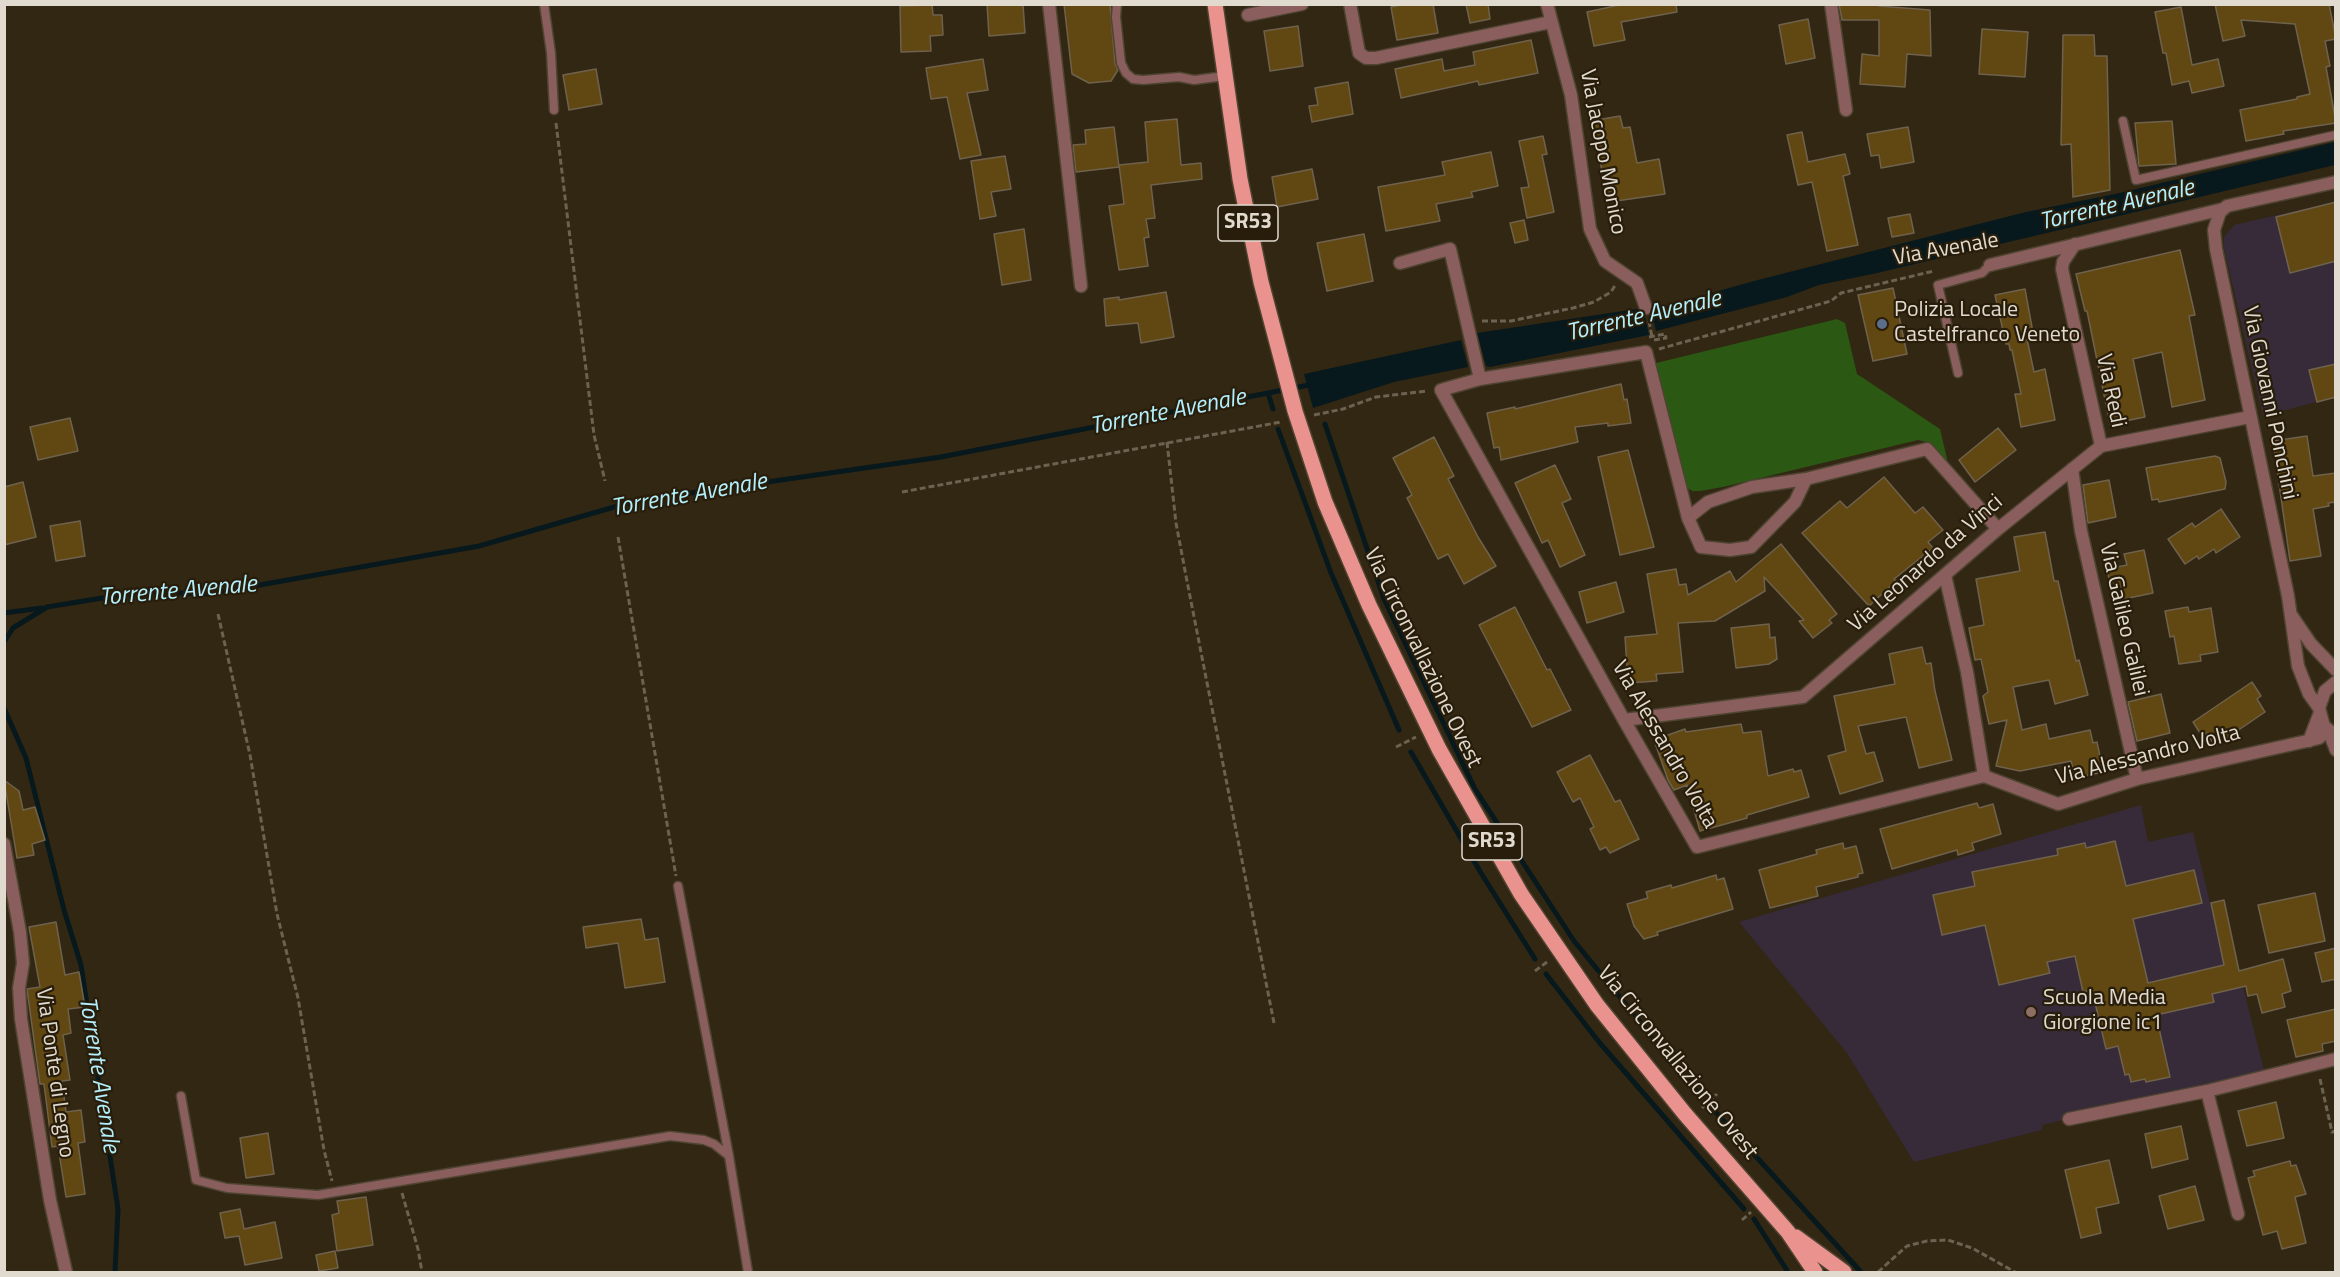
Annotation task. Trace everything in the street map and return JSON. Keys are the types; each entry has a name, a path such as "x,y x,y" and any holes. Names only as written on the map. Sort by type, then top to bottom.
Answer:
{"main road":[{"name":"Via Circonvallazione Ovest","path":"1216,6 1250,231 1284,369 1297,415 1334,523 1369,605 1430,730 1521,894 1598,1005 1689,1119 1788,1232 1815,1272"},
{"name":"Via Circonvallazione Ovest","path":"1788,1232 1845,1272"}],"street":[{"path":"1049,4 1081,286"},
{"path":"1248,15 1302,4"},
{"path":"1350,4 1359,53 1366,57 1376,58 1551,22"},
{"name":"Via Jacopo Monico","path":"1547,4 1571,95 1590,229 1605,261 1637,283 1646,308"},
{"path":"1831,4 1846,110"},
{"name":"Via Avenale","path":"1990,265 2336,182"},
{"name":"Via Giovanni Ponchini","path":"2225,208 2217,217 2214,234 2302,681 2319,712"},
{"name":"Via Redi","path":"2075,244 2063,262 2062,269 2100,446"},
{"path":"1400,263 1450,249 1480,379"},
{"path":"1441,390 1480,379 1647,347 1688,518 1701,547 1730,550 1751,548 1795,502 1806,479"},
{"name":"Via Alessandro Volta","path":"1441,390 1697,847 1984,776 2058,804 2137,779 2309,741 2330,733"},
{"name":"Via Leonardo da Vinci","path":"1624,720 1803,698 1998,529 2100,446 2250,417"},
{"path":"1688,518 1708,502 1752,487 1806,479 1927,449 1998,529"},
{"name":"Via Galileo Galilei","path":"2072,469 2081,531 2137,779"},
{"path":"1944,575 1968,672 1984,776"},
{"path":"2290,613 2311,644 2336,670"},
{"path":"2309,741 2325,691 2336,682"},
{"path":"2319,712 2336,750"},
{"name":"Via Ponte di Legno","path":"4,844 20,932 23,963 19,988 21,1019 50,1200 66,1272"},
{"path":"2069,1119 2207,1091 2336,1059"},
{"path":"2207,1091 2238,1214"}],"lane":[{"path":"544,4 551,53 554,110"},
{"path":"1117,4 1116,17 1123,67 1133,79 1179,77 1194,80 1225,76"},
{"path":"1151,79 1155,76 1156,71"},
{"path":"2123,121 2136,180 2336,135"},
{"path":"1958,373 1938,285 1982,273 1990,265"},
{"path":"678,886 729,1156 748,1272"},
{"path":"181,1096 196,1180 238,1190 318,1195 670,1136 704,1140 714,1144 729,1156"}],"path":[{"path":"554,110 594,435 606,481"},
{"name":"Via Avenale","path":"1647,347 1831,301 1841,293 1939,270"},
{"path":"1468,332 1480,321 1511,321 1594,302 1611,292 1618,271"},
{"path":"1647,347 1666,338 1665,334 1652,337 1652,334"},
{"path":"902,492 1297,415 1344,409 1376,397 1441,390"},
{"path":"1167,442 1174,512 1274,1023"},
{"path":"618,537 678,886"},
{"path":"218,614 250,755 271,884 298,998 334,1192"},
{"path":"1396,747 1430,730"},
{"path":"2319,1071 2332,1132 2336,1131"},
{"path":"1689,1119 1718,1094"},
{"path":"398,1181 418,1249 422,1272"},
{"path":"1878,1272 1907,1246 1927,1241 1948,1240 1972,1248 2014,1272"}],"shaded area":[{"path":"2335,202 2335,397 2263,416 2224,248 2224,237 2234,225"},
{"name":"Scuola Media Giorgione ic1","path":"2141,805 2148,842 2193,832 2210,903 2224,900 2264,1070 2042,1125 2042,1130 1914,1162 1847,1053 1739,922"}],"green space":[{"path":"1837,319 1845,323 1857,374 1940,429 1949,467 1935,448 1927,442 1918,440 1723,487 1693,491 1684,487 1652,364"}],"water":[{"path":"2335,142 2335,165 1819,285 1787,297 1656,331 1651,310 1754,281 2026,212 2115,194"},
{"path":"1643,308 1649,335 1490,367 1486,366 1477,333"},
{"path":"1461,340 1468,367 1394,382 1313,408 1304,374"}],"building":[{"path":"987,4 1023,4 1025,33 989,36"},
{"path":"1064,4 1110,4 1115,64 1118,70 1111,81 1089,83 1072,74"},
{"path":"1405,4 1433,4 1438,33 1397,40 1391,7"},
{"path":"1466,4 1488,4 1490,19 1470,23"},
{"path":"1624,4 1676,4 1677,12 1621,22 1625,40 1594,46 1587,12"},
{"path":"1839,4 1879,4 1879,6 1930,10 1931,56 1907,54 1905,87 1860,84 1862,54 1879,56 1879,20 1842,20"},
{"path":"2215,4 2329,4 2336,39 2325,41 2330,66 2326,67 2336,123 2283,131 2284,134 2246,141 2240,110 2297,99 2297,97 2310,94 2295,24 2241,20 2245,36 2223,41"},
{"path":"932,5 933,15 942,15 943,35 930,36 931,51 901,52 900,6"},
{"path":"2181,7 2192,65 2218,59 2224,86 2192,93 2189,81 2172,85 2155,12"},
{"path":"1808,19 1815,58 1786,64 1779,25"},
{"path":"1298,26 1303,66 1270,71 1264,31"},
{"path":"1982,29 2028,32 2025,77 1979,74"},
{"path":"2063,35 2094,35 2095,56 2107,56 2110,190 2073,197 2071,144 2061,145"},
{"path":"1531,40 1538,73 1479,85 1478,81 1401,98 1395,69 1442,59 1444,71 1475,65 1473,52"},
{"path":"983,59 988,90 967,93 981,155 960,159 947,97 931,99 926,68"},
{"path":"596,69 602,104 569,110 563,75"},
{"path":"1348,82 1353,114 1312,122 1309,106 1318,105 1315,88"},
{"path":"1620,116 1623,128 1630,127 1637,163 1659,159 1665,194 1609,202 1591,121"},
{"path":"1177,119 1181,165 1201,163 1202,179 1151,185 1155,218 1146,219 1149,237 1144,238 1148,266 1119,270 1109,206 1124,204 1119,165 1148,162 1145,122"},
{"path":"2172,121 2176,164 2139,166 2135,123"},
{"path":"1114,127 1119,167 1076,172 1073,145 1086,144 1085,130"},
{"path":"1908,127 1914,162 1881,168 1879,155 1871,156 1867,134"},
{"path":"1802,132 1808,162 1845,154 1850,174 1843,176 1858,245 1827,251 1812,182 1798,185 1787,135"},
{"path":"1543,136 1547,154 1542,155 1554,212 1527,218 1521,188 1529,187 1519,141"},
{"path":"1491,152 1498,186 1471,192 1473,197 1436,204 1440,221 1386,231 1378,187 1445,175 1442,162"},
{"path":"1005,156 1011,189 991,192 996,216 980,219 971,161"},
{"path":"1312,169 1318,199 1277,207 1272,177"},
{"path":"2336,202 2336,261 2290,273 2276,217"},
{"path":"1910,214 1914,233 1892,237 1888,218"},
{"path":"1524,220 1528,240 1515,243 1510,223"},
{"path":"1024,229 1031,280 1002,285 994,234"},
{"path":"1364,234 1373,281 1327,291 1317,243"},
{"path":"2180,250 2195,315 2189,316 2205,400 2172,407 2162,352 2133,359 2145,417 2110,424 2087,311 2085,311 2076,274"},
{"path":"1893,288 1907,354 1873,361 1858,295"},
{"path":"2025,289 2034,338 2027,339 2034,372 2045,369 2055,420 2021,427 2015,394 2021,394 2012,350 2009,344 2006,344 1995,295"},
{"path":"1166,292 1174,337 1141,343 1138,323 1106,326 1104,299 1119,297 1119,300"},
{"path":"2336,364 2336,397 2317,402 2309,370"},
{"path":"1621,384 1624,400 1627,399 1631,423 1575,427 1578,442 1501,460 1499,447 1494,448 1487,413 1515,407 1515,409"},
{"path":"70,418 78,451 38,460 30,427"},
{"path":"1998,428 2016,450 1975,482 1959,460"},
{"path":"2307,436 2313,476 2336,473 2336,502 2313,509 2321,556 2290,561 2273,441"},
{"path":"1434,437 1454,476 1448,479 1496,566 1464,584 1448,554 1438,559 1407,498 1412,495 1393,458"},
{"path":"1628,450 1654,547 1620,555 1598,457"},
{"path":"2215,456 2220,458 2226,482 2225,489 2159,502 2158,499 2152,500 2146,468"},
{"path":"1555,465 1571,499 1562,503 1585,555 1560,567 1548,540 1542,543 1515,483"},
{"path":"1884,477 1915,513 1923,507 1943,530 1928,542 1933,548 1894,579 1896,581 1869,606 1802,533 1840,501 1847,508"},
{"path":"2109,480 2116,517 2088,523 2083,485"},
{"path":"23,482 36,537 4,545 4,487"},
{"path":"2221,509 2240,537 2216,553 2214,549 2199,559 2197,556 2185,564 2168,539 2192,523 2195,527"},
{"path":"80,521 85,556 56,561 50,526"},
{"path":"2045,532 2054,581 2058,581 2076,661 2079,660 2088,695 2055,704 2049,680 2013,687 2022,730 2046,724 2049,739 2090,730 2093,743 2097,742 2102,766 2097,767 2099,773 2075,778 2071,761 2020,771 1996,766 2007,720 1989,724 1983,696 1988,692 1981,659 1975,660 1969,628 1984,625 1976,579 2020,571 2014,537"},
{"path":"1781,544 1837,614 1829,620 1832,623 1813,638 1799,621 1804,620 1764,577 1765,591 1715,621 1678,623 1683,672 1656,674 1657,681 1628,683 1625,637 1657,634 1647,574 1676,569 1679,585 1686,584 1688,595 1730,571 1736,582"},
{"path":"2144,550 2153,593 2114,601 2107,569 2127,565 2124,554"},
{"path":"1616,582 1624,612 1587,623 1579,592"},
{"path":"1515,607 1547,670 1550,669 1571,710 1532,727 1479,625"},
{"path":"2188,607 2189,612 2211,608 2218,652 2200,655 2201,661 2179,664 2174,636 2170,637 2165,611"},
{"path":"1769,624 1770,638 1775,637 1777,659 1769,664 1736,668 1731,628"},
{"path":"1922,647 1926,664 1931,663 1935,691 1952,760 1919,768 1906,717 1858,726 1866,754 1874,752 1883,781 1840,794 1828,756 1846,751 1834,696 1895,684 1889,654"},
{"path":"2252,682 2261,696 2257,699 2265,712 2215,746 2207,733 2202,736 2193,722"},
{"path":"2161,694 2170,733 2137,741 2128,702"},
{"path":"1741,724 1743,733 1761,731 1768,776 1793,769 1794,772 1801,770 1809,797 1700,831 1687,785 1674,790 1668,780 1654,740 1685,729 1686,732"},
{"path":"1590,755 1615,802 1620,800 1639,839 1610,853 1606,847 1600,850 1590,829 1594,827 1580,798 1573,802 1557,772"},
{"path":"4,780 19,791 23,810 35,807 45,840 32,844 34,855 17,858"},
{"path":"1977,803 1979,808 1993,804 2001,834 1972,843 1974,850 1958,855 1957,850 1892,869 1880,829"},
{"path":"2115,841 2126,886 2194,870 2202,903 2133,919 2148,983 2224,965 2211,903 2224,900 2239,971 2283,959 2291,991 2282,994 2285,1007 2262,1013 2257,994 2248,996 2246,986 2212,994 2214,1002 2156,1015 2170,1077 2146,1082 2145,1079 2131,1082 2129,1074 2125,1075 2118,1046 2106,1049 2092,990 2083,992 2075,956 2047,962 2050,973 1999,985 1985,925 1942,935 1933,895 1975,886 1972,872 2058,855 2057,849 2085,843 2086,848"},
{"path":"1843,843 1844,849 1856,846 1863,873 1858,874 1858,877 1816,887 1818,896 1770,908 1759,870 1817,854 1816,850"},
{"path":"1716,875 1717,880 1724,878 1733,909 1657,932 1658,935 1644,939 1634,926 1627,904 1648,898 1646,892 1671,885 1672,888"},
{"path":"2315,893 2325,941 2269,953 2258,905"},
{"path":"641,919 645,940 658,938 665,982 625,988 618,943 586,948 583,927"},
{"path":"56,922 65,975 79,972 85,1007 68,1009 71,1033 63,1035 70,1080 62,1081 66,1112 81,1110 85,1142 78,1143 85,1194 66,1197 58,1146 52,1147 44,1084 40,1084 27,989 40,987 29,927"},
{"path":"2336,948 2336,979 2322,982 2315,953"},
{"path":"2336,1009 2336,1041 2322,1044 2323,1051 2296,1057 2287,1020"},
{"path":"2276,1102 2284,1138 2247,1146 2238,1111"},
{"path":"2181,1126 2188,1159 2152,1168 2145,1134"},
{"path":"268,1133 274,1174 246,1178 240,1138"},
{"path":"2109,1160 2119,1203 2096,1208 2101,1233 2081,1238 2065,1170"},
{"path":"2290,1161 2291,1166 2296,1165 2306,1194 2295,1197 2306,1243 2282,1249 2277,1231 2263,1235 2248,1178 2255,1176 2253,1171"},
{"path":"2195,1186 2204,1220 2168,1229 2159,1196"},
{"path":"366,1197 373,1245 337,1251 332,1215 339,1213 337,1201"},
{"path":"240,1209 244,1229 275,1222 282,1258 245,1265 239,1236 225,1238 220,1213"},
{"path":"335,1251 338,1268 319,1271 316,1255"}],"waterway":[{"name":"Torrente Avenale","path":"4,642 13,628 47,607 139,592 209,594 479,546 635,501 941,457 1314,384"},
{"path":"1268,393 1273,409"},
{"path":"1325,424 1384,599 1475,789 1574,941 1701,1096"},
{"path":"1278,429 1331,573 1399,730"},
{"path":"4,613 42,608"},
{"name":"Torrente Avenale","path":"4,708 26,758 64,910 81,965 118,1209 115,1272"},
{"path":"1411,752 1481,873 1535,959"},
{"path":"1546,974 1599,1042 1744,1209"},
{"path":"1711,1107 1861,1272"},
{"path":"1754,1219 1788,1272"}],"place":[{"name":"Polizia Locale Castelfranco Veneto","path":"1882,324"},
{"name":"Scuola Media Giorgione ic1","path":"2031,1012"}]}
